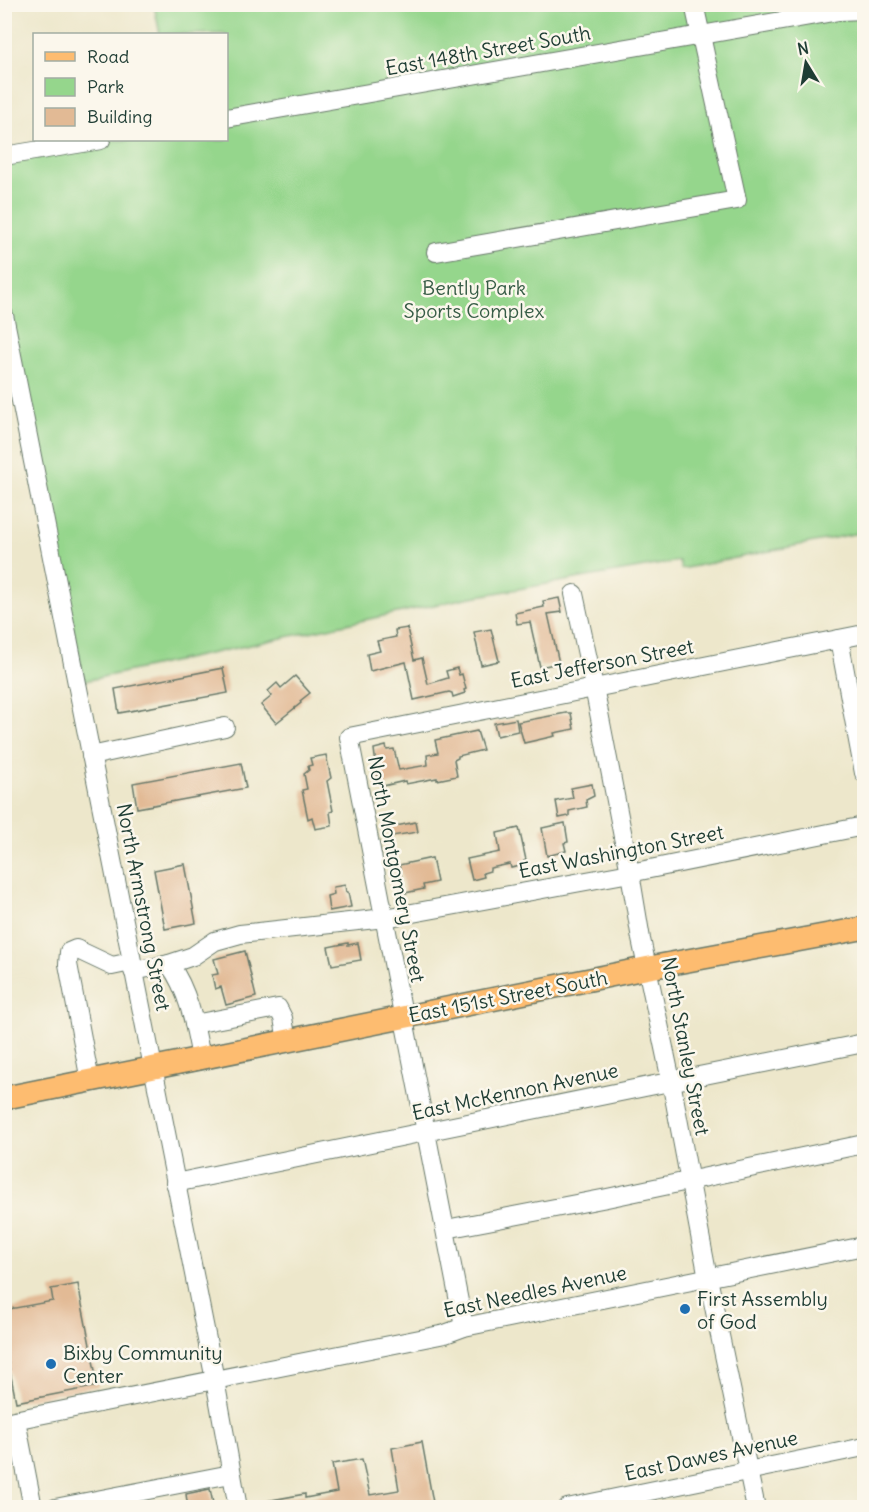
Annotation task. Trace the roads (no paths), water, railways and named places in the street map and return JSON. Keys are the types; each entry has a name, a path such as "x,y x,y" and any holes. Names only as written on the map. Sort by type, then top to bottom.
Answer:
{"main road":[{"name":"East 151st Street South","path":"4,1098 647,968 864,928"}],"street":[{"path":"436,252 736,200 694,4"},
{"name":"East 148th Street South","path":"228,118 839,11 864,10"},
{"path":"4,156 95,141"},
{"name":"North Armstrong Street","path":"4,315 215,1380 238,1508"},
{"name":"North Stanley Street","path":"574,594 708,1278 756,1508"},
{"name":"East Jefferson Street","path":"349,736 864,634"},
{"path":"839,639 864,773"},
{"path":"91,756 225,727"},
{"name":"North Montgomery Street","path":"349,736 464,1327"},
{"name":"East Washington Street","path":"90,1081 68,964 69,952 76,949 112,966 169,964 193,956 214,941 227,937 385,918 630,873 864,826"},
{"path":"169,964 178,976 194,1024 201,1058"},
{"path":"194,1024 278,1008 283,1018 288,1041"},
{"name":"East McKennon Avenue","path":"175,1183 864,1043"},
{"path":"446,1229 864,1144"},
{"name":"East Needles Avenue","path":"10,1421 445,1334 464,1327 864,1246"},
{"path":"10,1421 33,1508"},
{"name":"East Dawes Avenue","path":"567,1508 864,1446"},
{"path":"55,1508 231,1474"}],"place":[{"name":"First Assembly of God","path":"685,1309"},
{"name":"Bixby Community Center","path":"51,1364"}],"park label":[{"name":"Bently Park Sports Complex","path":"474,298"}]}
